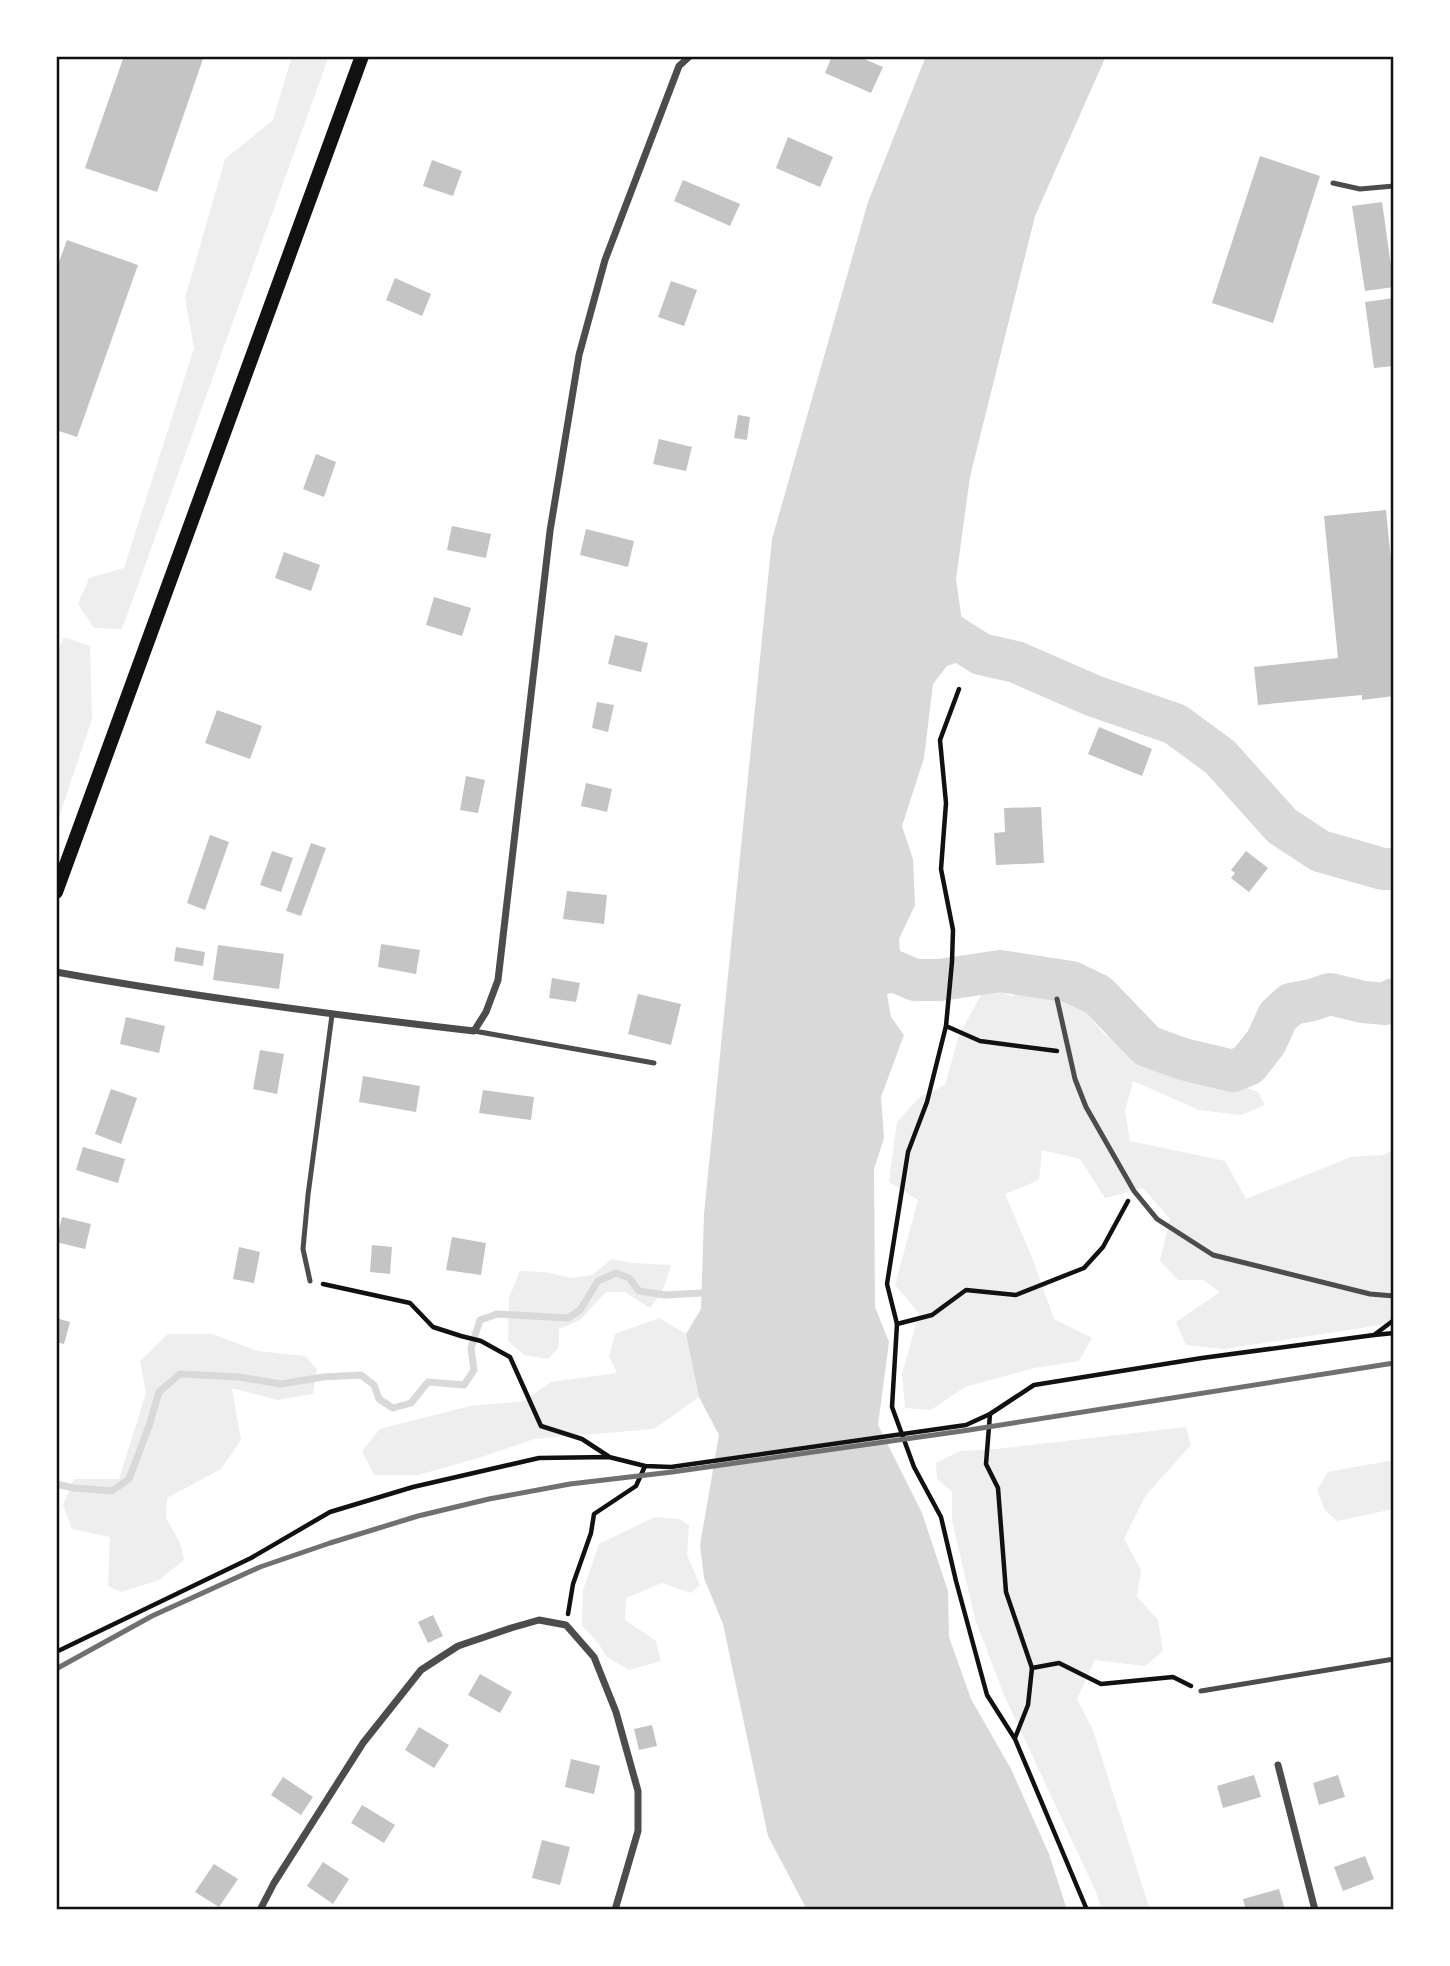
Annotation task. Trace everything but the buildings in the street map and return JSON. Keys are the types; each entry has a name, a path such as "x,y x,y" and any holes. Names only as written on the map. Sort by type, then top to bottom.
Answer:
{"main road":[{"path":"56,892 362,56"}],"street":[{"path":"56,972 332,1015 474,1031 486,1012 498,980 550,531 579,355 605,260 679,65 680,56"},
{"path":"679,65 690,56"},
{"path":"260,1910 274,1883 363,1743 421,1670 458,1646 539,1620 566,1625 594,1657 616,1712 638,1791 638,1831 615,1910"},
{"path":"1278,1765 1315,1910"}],"lane":[{"path":"1333,183 1360,189 1394,186"},
{"path":"1057,999 1075,1079 1086,1107 1134,1191 1157,1219 1213,1255 1370,1294 1394,1296"},
{"path":"310,1281 303,1249 305,1222 332,1015"},
{"path":"474,1031 654,1063"},
{"path":"1201,1691 1394,1659"}],"path":[{"path":"959,689 940,740 946,803 941,869 953,930 950,993 946,1026 927,1102 908,1153 887,1284 897,1324 892,1407 914,1467 942,1517 956,1581 987,1695 1015,1739 1087,1910"},
{"path":"946,1026 980,1041 1069,1053"},
{"path":"897,1324 932,1315 966,1290 1016,1295 1084,1268 1103,1248 1134,1191"},
{"path":"310,1281 410,1303 433,1327 481,1341 510,1357 541,1426 582,1439 609,1457"},
{"path":"1374,1335 1394,1320"},
{"path":"56,1652 251,1558 330,1512 413,1487 539,1458 609,1457 645,1466 671,1467 966,1425 990,1414 1034,1385 1202,1358 1394,1333"},
{"path":"990,1414 986,1464 999,1488 1006,1592 1032,1668 1028,1705 1015,1739"},
{"path":"566,1625 573,1584 591,1532 594,1514 636,1486 645,1466"},
{"path":"1032,1668 1059,1662 1101,1684 1173,1677 1201,1691"}],"shaded area":[{"path":"292,56 329,56 122,629 94,628 78,604 89,578 124,568 194,348 185,298 225,159 273,120"},
{"path":"926,56 1106,56 1035,216 970,477 956,579 963,628 981,654 947,666 933,684 924,758 902,826 913,859 915,905 899,939 901,962 915,980 905,990 887,994 891,1017 904,1035 881,1097 884,1138 874,1169 875,1307 889,1342 878,1425 922,1513 948,1591 949,1637 971,1699 1011,1769 1049,1854 1067,1910 807,1910 768,1836 723,1624 704,1578 700,1545 719,1435 699,1397 686,1334 701,1309 704,1214 772,539 868,202"},
{"path":"64,637 90,646 92,719 56,826 56,653"},
{"path":"986,986 1011,996 1040,987 1078,1004 1104,1034 1142,1059 1197,1069 1258,1092 1265,1105 1241,1115 1199,1110 1133,1081 1125,1111 1130,1141 1225,1161 1246,1199 1351,1157 1382,1155 1394,1150 1394,1323 1224,1349 1186,1345 1176,1322 1220,1292 1203,1280 1178,1280 1160,1261 1170,1219 1143,1188 1105,1198 1080,1159 1042,1150 1039,1180 1005,1194 1054,1319 1092,1338 1079,1361 1034,1368 965,1387 931,1410 905,1408 902,1374 919,1313 895,1285 918,1200 889,1182 897,1122 920,1097 945,1085 959,1035"},
{"path":"612,1259 671,1265 663,1290 650,1308 625,1292 606,1292 580,1320 559,1329 559,1347 548,1359 524,1355 508,1341 509,1298 520,1271 545,1272 571,1278 592,1275"},
{"path":"659,1318 686,1334 699,1397 654,1429 534,1439 418,1475 374,1475 362,1451 380,1429 470,1406 524,1401 551,1382 617,1373 609,1357 615,1334"},
{"path":"168,1334 213,1334 257,1351 305,1356 317,1369 313,1394 277,1400 232,1388 241,1440 221,1469 167,1498 166,1518 180,1543 184,1560 159,1580 121,1592 108,1586 110,1537 72,1529 63,1505 74,1479 119,1479 146,1393 140,1361"},
{"path":"1186,1427 1191,1445 1146,1495 1124,1539 1141,1570 1137,1597 1158,1620 1163,1651 1145,1666 1095,1660 1077,1699 1093,1730 1150,1910 1102,1910 1004,1695 975,1619 952,1521 952,1492 937,1479 936,1463 960,1451"},
{"path":"1394,1460 1394,1509 1337,1521 1325,1510 1317,1490 1328,1472"},
{"path":"655,1517 679,1519 689,1525 687,1555 700,1585 691,1593 662,1583 626,1598 625,1620 656,1641 661,1661 629,1670 606,1656 582,1625 583,1590 599,1544"}],"waterway":[{"path":"932,623 981,654 1016,662 1094,696 1175,724 1220,757 1282,826 1320,851 1383,869 1394,869"},
{"path":"861,957 915,980 940,980 1000,971 1071,982 1098,995 1147,1046 1183,1059 1233,1071 1248,1065 1266,1042 1278,1016 1291,1004 1330,994 1386,1004 1394,999"},
{"path":"56,1484 112,1491 129,1479 159,1392 180,1374 239,1377 281,1384 323,1377 361,1375 374,1385 379,1399 393,1408 411,1403 428,1382 464,1385 474,1370 471,1348 480,1320 497,1314 568,1318 580,1310 598,1281 616,1273 629,1278 639,1291 665,1295 701,1293"}],"railway":[{"path":"56,1669 152,1616 260,1567 418,1516 489,1499 570,1484 969,1430 1394,1363"}]}
